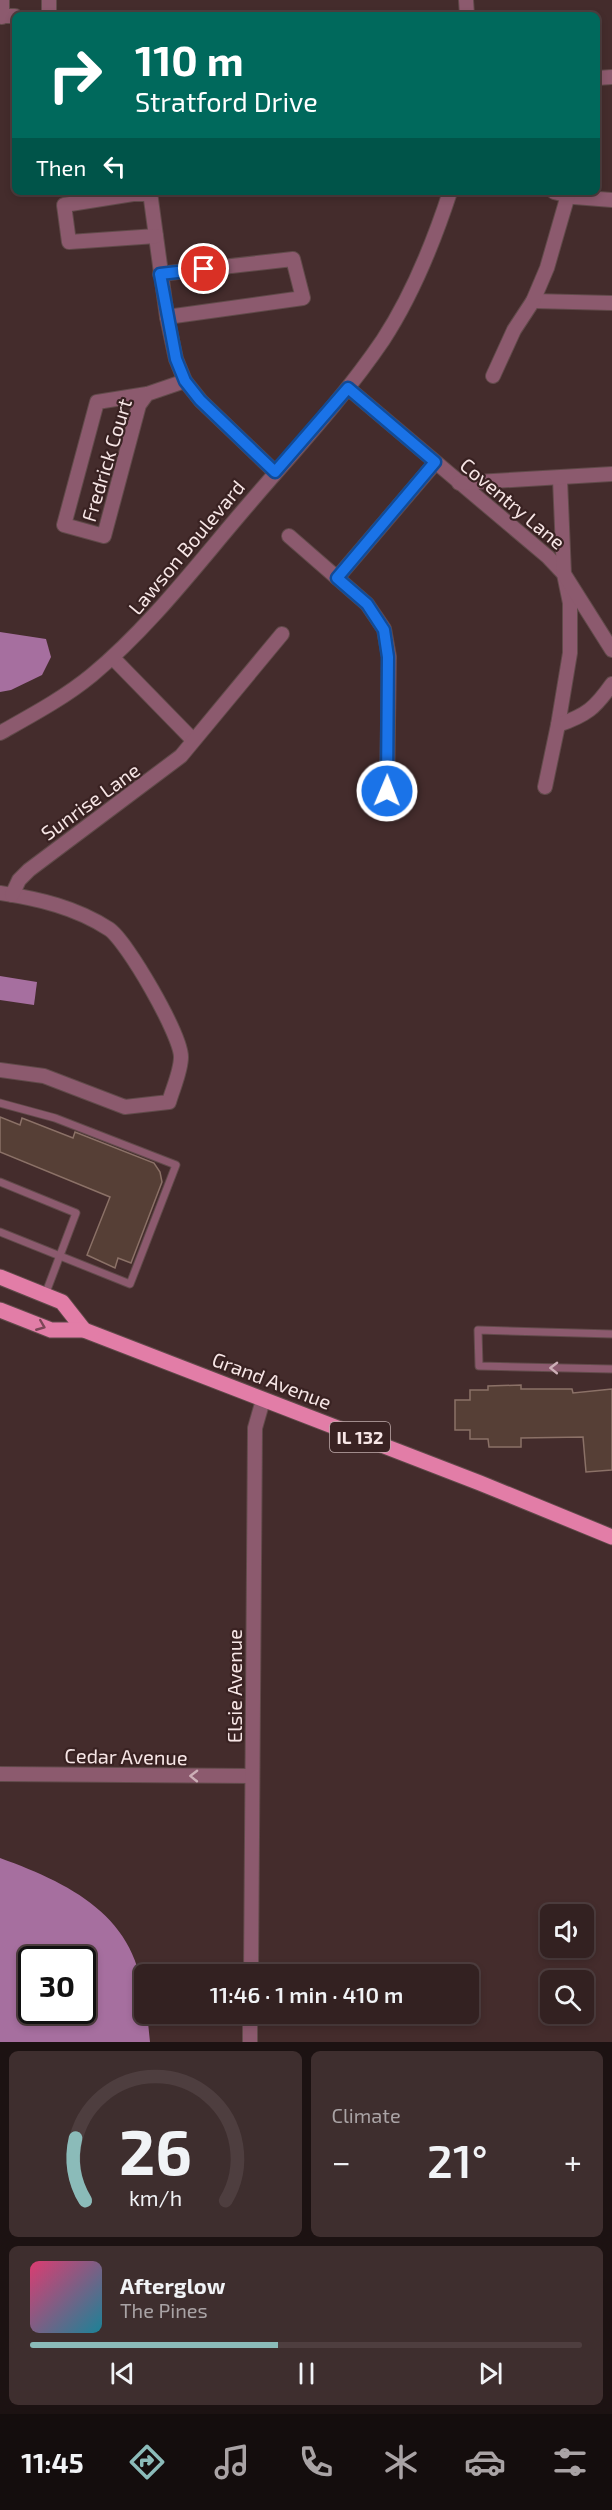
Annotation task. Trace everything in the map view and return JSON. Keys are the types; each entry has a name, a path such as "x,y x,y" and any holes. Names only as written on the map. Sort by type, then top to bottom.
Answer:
{"main road":[{"path":"0,1277 62,1302 84,1330"},
{"name":"Grand Avenue","path":"0,1310 51,1330 84,1330 612,1537"}],"street":[{"path":"2,0 6,16"},
{"path":"127,195 64,205 69,242 156,236"},
{"path":"150,195 167,317 176,359 185,381 200,400 275,472"},
{"name":"Lawson Boulevard","path":"0,732 52,704 113,657 142,628 348,388 383,340 408,298 434,241 449,195"},
{"path":"493,376 514,330 533,301 548,268 561,195"},
{"path":"576,195 612,200"},
{"path":"160,274 293,259 303,298 167,317"},
{"path":"533,301 612,303"},
{"name":"Fredrick Court","path":"147,394 139,405 104,536 64,525 97,402 147,394 185,381"},
{"name":"Coventry Lane","path":"348,388 548,557 564,574 612,650"},
{"path":"337,578 435,462"},
{"path":"459,483 560,479 612,474"},
{"name":"Coventry Lane","path":"546,787 570,653 570,603 564,574 560,479"},
{"path":"289,536 367,604 384,630 388,657 387,791"},
{"name":"Sunrise Lane","path":"6,894 29,870 168,768 282,634"},
{"path":"113,657 194,740"},
{"path":"558,725 584,716 597,704 612,684"},
{"path":"0,1070 44,1076 125,1107 169,1102 181,1057 178,1045 144,976 120,939 110,930 65,907 6,894"},
{"name":"Elsie Avenue","path":"251,1964 255,1428 263,1400"},
{"name":"Cedar Avenue","path":"0,1774 252,1776"},
{"path":"250,2024 250,2042"}],"lane":[{"path":"0,1103 55,1118 176,1165 130,1284 0,1232"},
{"path":"0,1182 76,1213 45,1295"},
{"path":"612,1334 478,1330 479,1366 612,1369"}],"shaded area":[{"path":"0,632 46,639 51,657 42,675 11,690 0,692"},
{"path":"0,976 37,982 34,1005 0,1000"},
{"path":"0,1858 55,1881 79,1895 101,1912 119,1931 135,1964 134,2024 148,2024 150,2042 0,2042"}],"building":[{"path":"0,1117 20,1125 22,1118 73,1138 75,1132 154,1163 160,1172 162,1182 131,1263 118,1258 115,1268 87,1255 110,1197 0,1152"},
{"path":"521,1385 521,1389 572,1389 573,1393 612,1389 612,1470 586,1472 583,1437 521,1438 521,1447 489,1447 488,1439 470,1439 470,1430 455,1430 455,1400 470,1400 470,1390 488,1390 488,1386"}],"route":[{"path":"204,269 160,274 176,359 185,381 200,400 275,472 348,388 435,462 337,578 367,604 384,630 388,657 387,791"}]}
